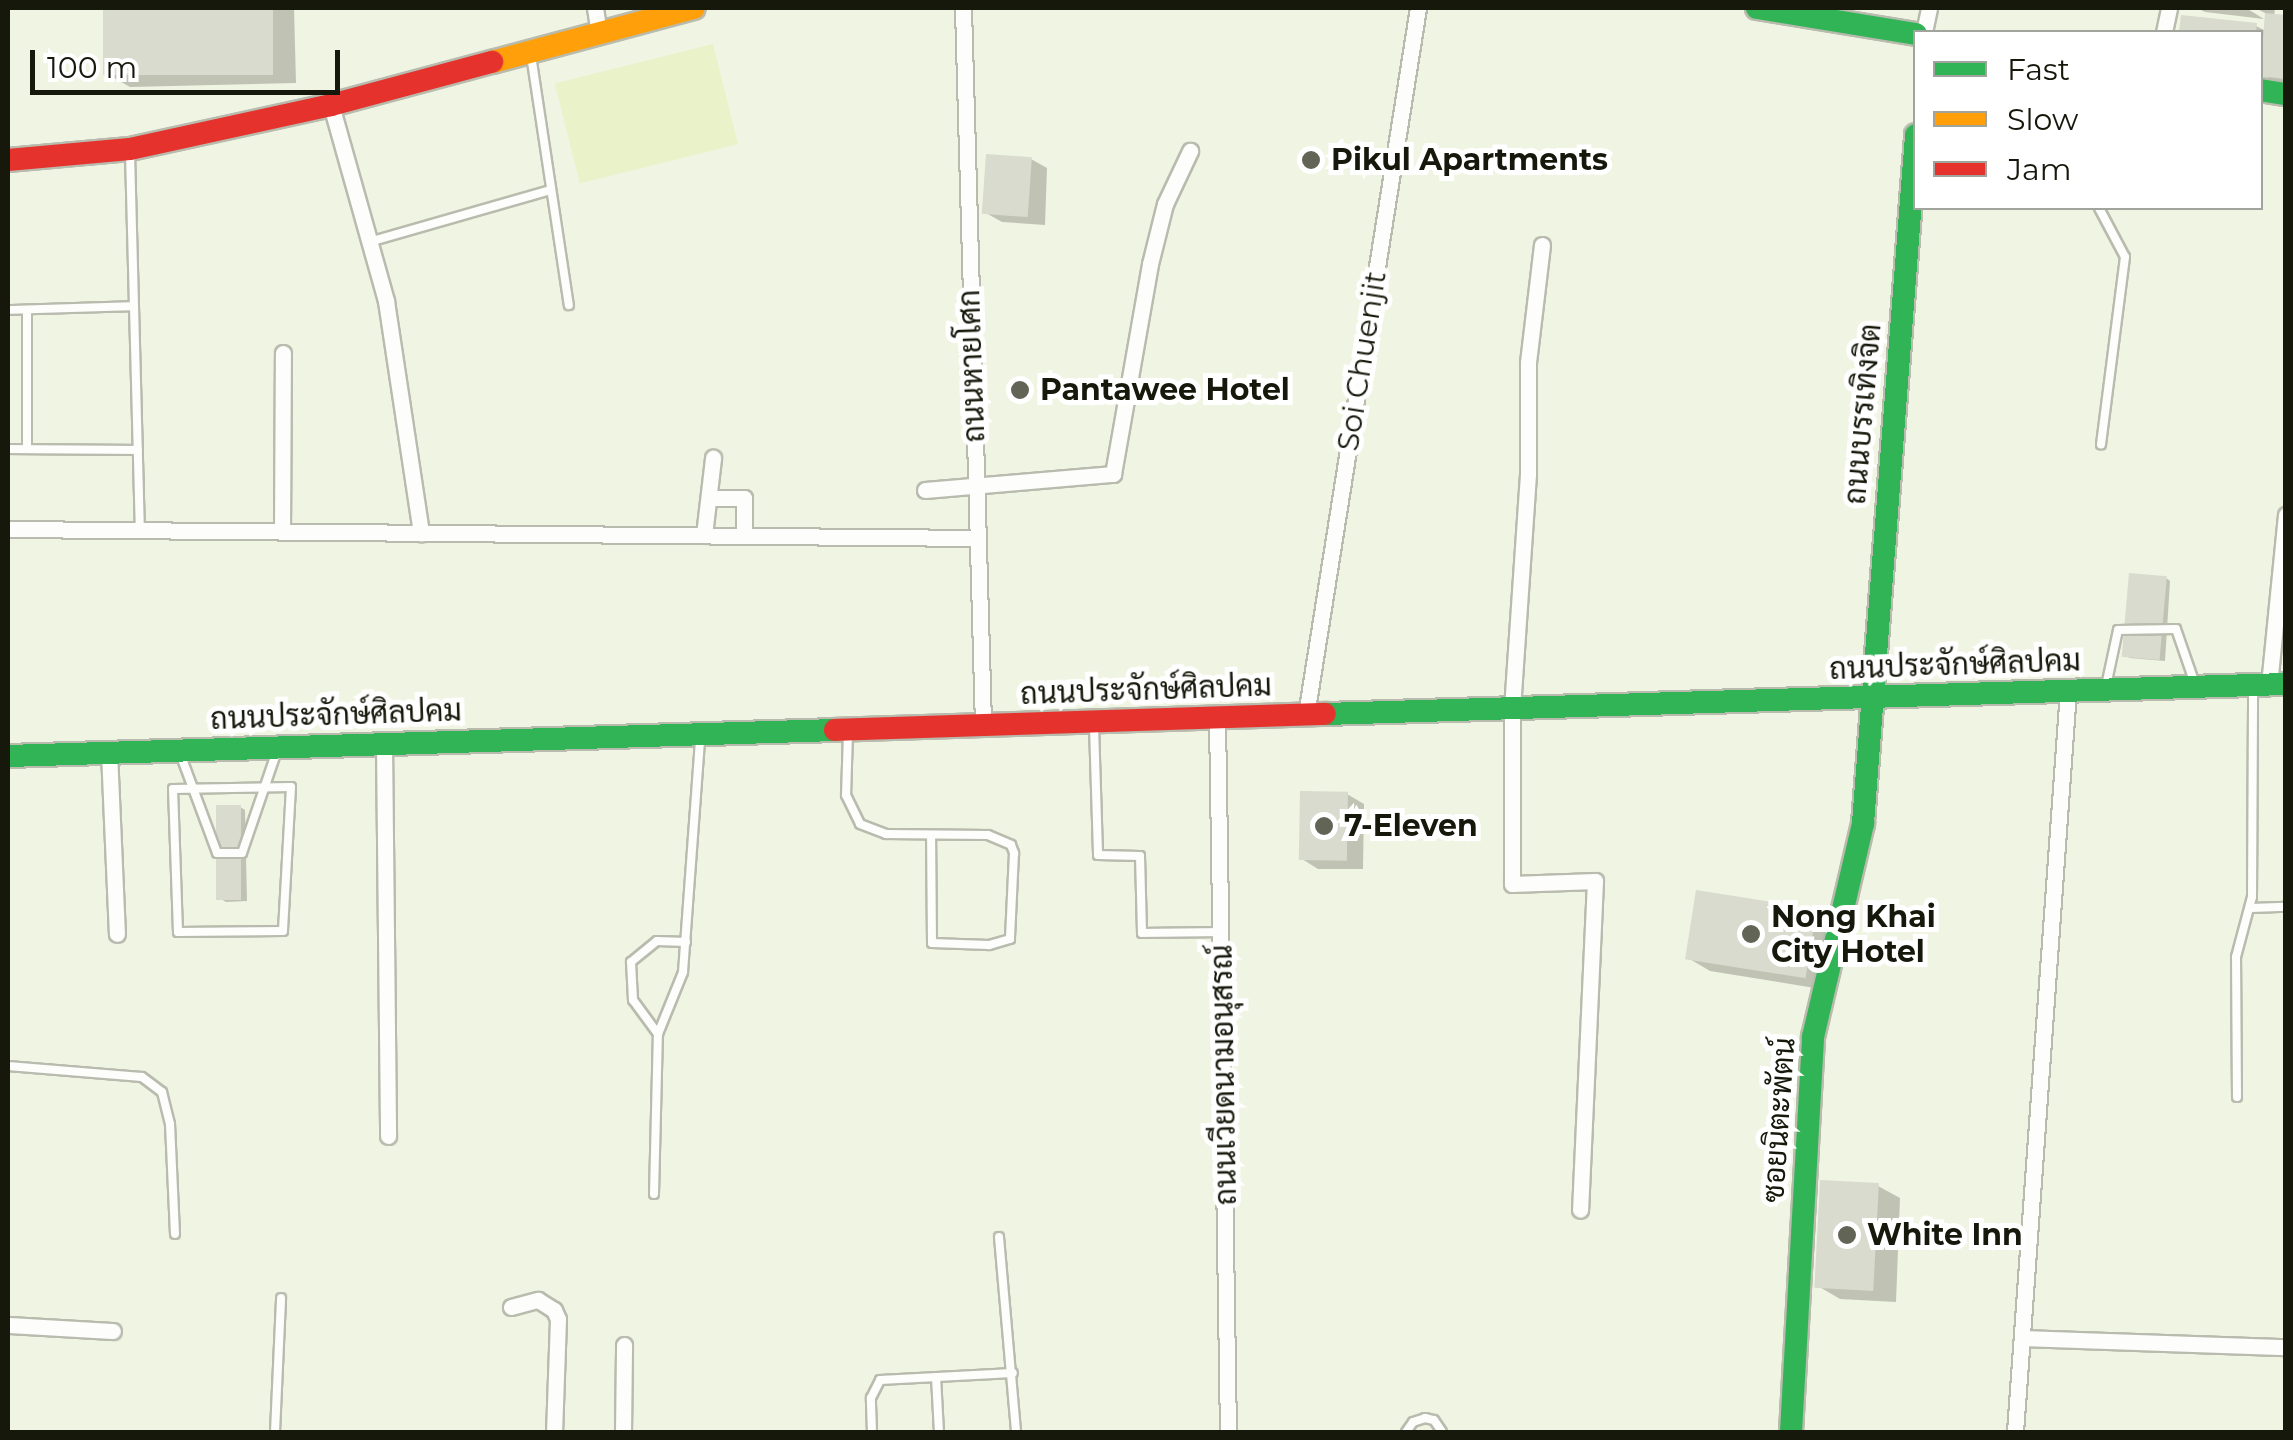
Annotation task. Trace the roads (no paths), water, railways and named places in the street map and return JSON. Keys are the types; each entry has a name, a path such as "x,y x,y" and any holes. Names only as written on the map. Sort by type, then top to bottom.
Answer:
{"street":[{"path":"595,8 599,33"},
{"path":"8,160 130,149 331,106 694,8"},
{"name":"ถนนหายโศก","path":"963,8 982,725"},
{"name":"Soi Chuenjit","path":"1306,715 1418,8"},
{"path":"1757,8 1913,34"},
{"path":"331,106 386,301 421,533"},
{"path":"925,490 1113,474 1150,264 1165,204 1190,150"},
{"name":"ถนนบรรเทิงจิต","path":"1870,697 1913,172"},
{"path":"1542,245 1528,362 1528,474 1512,708 1512,884 1594,881 1580,1210"},
{"path":"282,532 284,353"},
{"path":"704,536 712,458"},
{"path":"744,536 747,478"},
{"path":"709,498 744,498"},
{"path":"2269,685 2286,514"},
{"path":"8,529 978,538"},
{"name":"ถนนประจักษ์ศิลปคม","path":"8,756 2269,685"},
{"path":"2015,1432 2068,691"},
{"name":"ซอยนิตะพัตน์","path":"1791,1432 1813,1037 1863,823 1870,697"},
{"name":"ถนนเวียดนามอนุสรณ์","path":"1217,718 1228,1432"},
{"path":"384,744 388,1136"},
{"path":"109,752 117,934"},
{"path":"512,1307 538,1300 558,1318 554,1432"},
{"path":"8,1324 112,1331"},
{"path":"2022,1338 2286,1348"},
{"path":"624,1345 624,1432"}],"lane":[{"path":"530,50 570,304"},
{"path":"130,149 140,530"},
{"path":"369,242 550,190"},
{"path":"2100,210 2125,256 2102,444"},
{"path":"8,310 134,306"},
{"path":"27,310 27,449"},
{"path":"8,449 138,450"},
{"path":"2105,690 2118,630 2176,629 2196,687"},
{"path":"2237,1098 2236,957 2251,908 2269,685"},
{"path":"1094,722 1098,855 1140,856 1142,933 1221,932"},
{"path":"848,729 846,795 852,813 872,831 988,835 1011,844 1014,853 1010,939 989,945 932,942 931,836"},
{"path":"654,1194 658,1034 683,972 701,732"},
{"path":"179,750 218,853 242,853 278,747"},
{"path":"266,787 291,787 283,931 178,932 172,788 266,787"},
{"path":"2251,908 2286,907"},
{"path":"658,1034 633,1000 631,962 657,941 686,942"},
{"path":"8,1066 142,1076 162,1092 170,1124 175,1234"},
{"path":"999,1238 1014,1373 1016,1432"},
{"path":"275,1432 281,1298"},
{"path":"872,1432 871,1398 880,1380 1014,1373"},
{"path":"936,1377 939,1432"},
{"path":"1406,1432 1413,1422 1425,1418 1434,1420 1442,1432"}],"place":[{"name":"Pikul Apartments","path":"1311,160"},
{"name":"Pantawee Hotel","path":"1020,390"},
{"name":"7-Eleven","path":"1324,826"},
{"name":"Nong Khai City Hotel","path":"1751,934"},
{"name":"White Inn","path":"1847,1235"}]}
